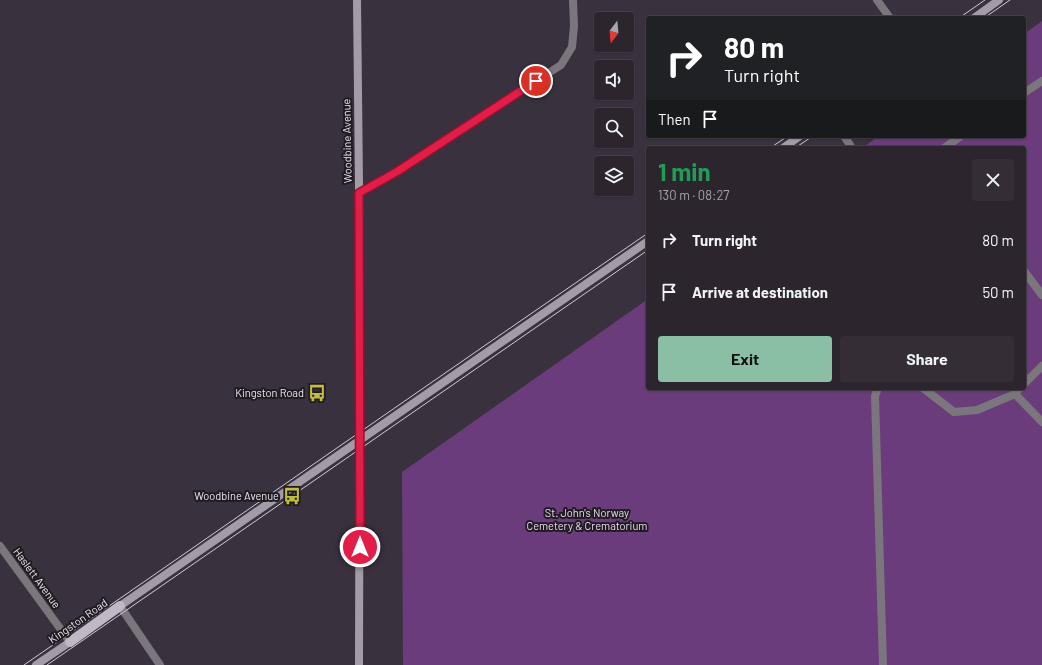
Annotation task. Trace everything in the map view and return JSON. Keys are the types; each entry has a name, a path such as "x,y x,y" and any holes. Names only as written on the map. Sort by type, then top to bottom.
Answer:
{"main road":[{"name":"Woodbine Avenue","path":"357,0 360,440 359,665"},
{"path":"977,16 999,0"},
{"path":"786,146 797,138"},
{"name":"Kingston Road","path":"36,665 646,243"}],"street":[{"path":"359,193 398,171 561,65 572,47 574,26 573,0"},
{"path":"877,0 889,16"},
{"path":"1026,92 1042,81"},
{"path":"947,146 958,138"},
{"path":"1026,274 1042,295"},
{"path":"1026,382 1042,366"},
{"path":"877,390 875,396 883,665"},
{"path":"926,390 954,412 977,410 1018,391 1042,422"},
{"name":"Haslett Avenue","path":"0,546 70,642"},
{"path":"120,606 160,665"}],"green space":[{"name":"St. John's Norway Cemetery & Crematorium","path":"1042,21 1042,665 403,665 402,472 646,300 646,390 1026,390 1026,146 865,146 876,138 1026,138 1026,33"}],"tram line":[{"path":"962,16 985,0"},
{"path":"987,16 1010,0"},
{"path":"773,146 785,138"},
{"path":"798,146 810,138"},
{"path":"24,665 646,234"},
{"path":"47,665 646,251"}],"place":[{"name":"Kingston Road","path":"317,393"},
{"name":"Woodbine Avenue","path":"292,496"}],"route":[{"path":"360,547 359,193 398,171 536,81"}]}
